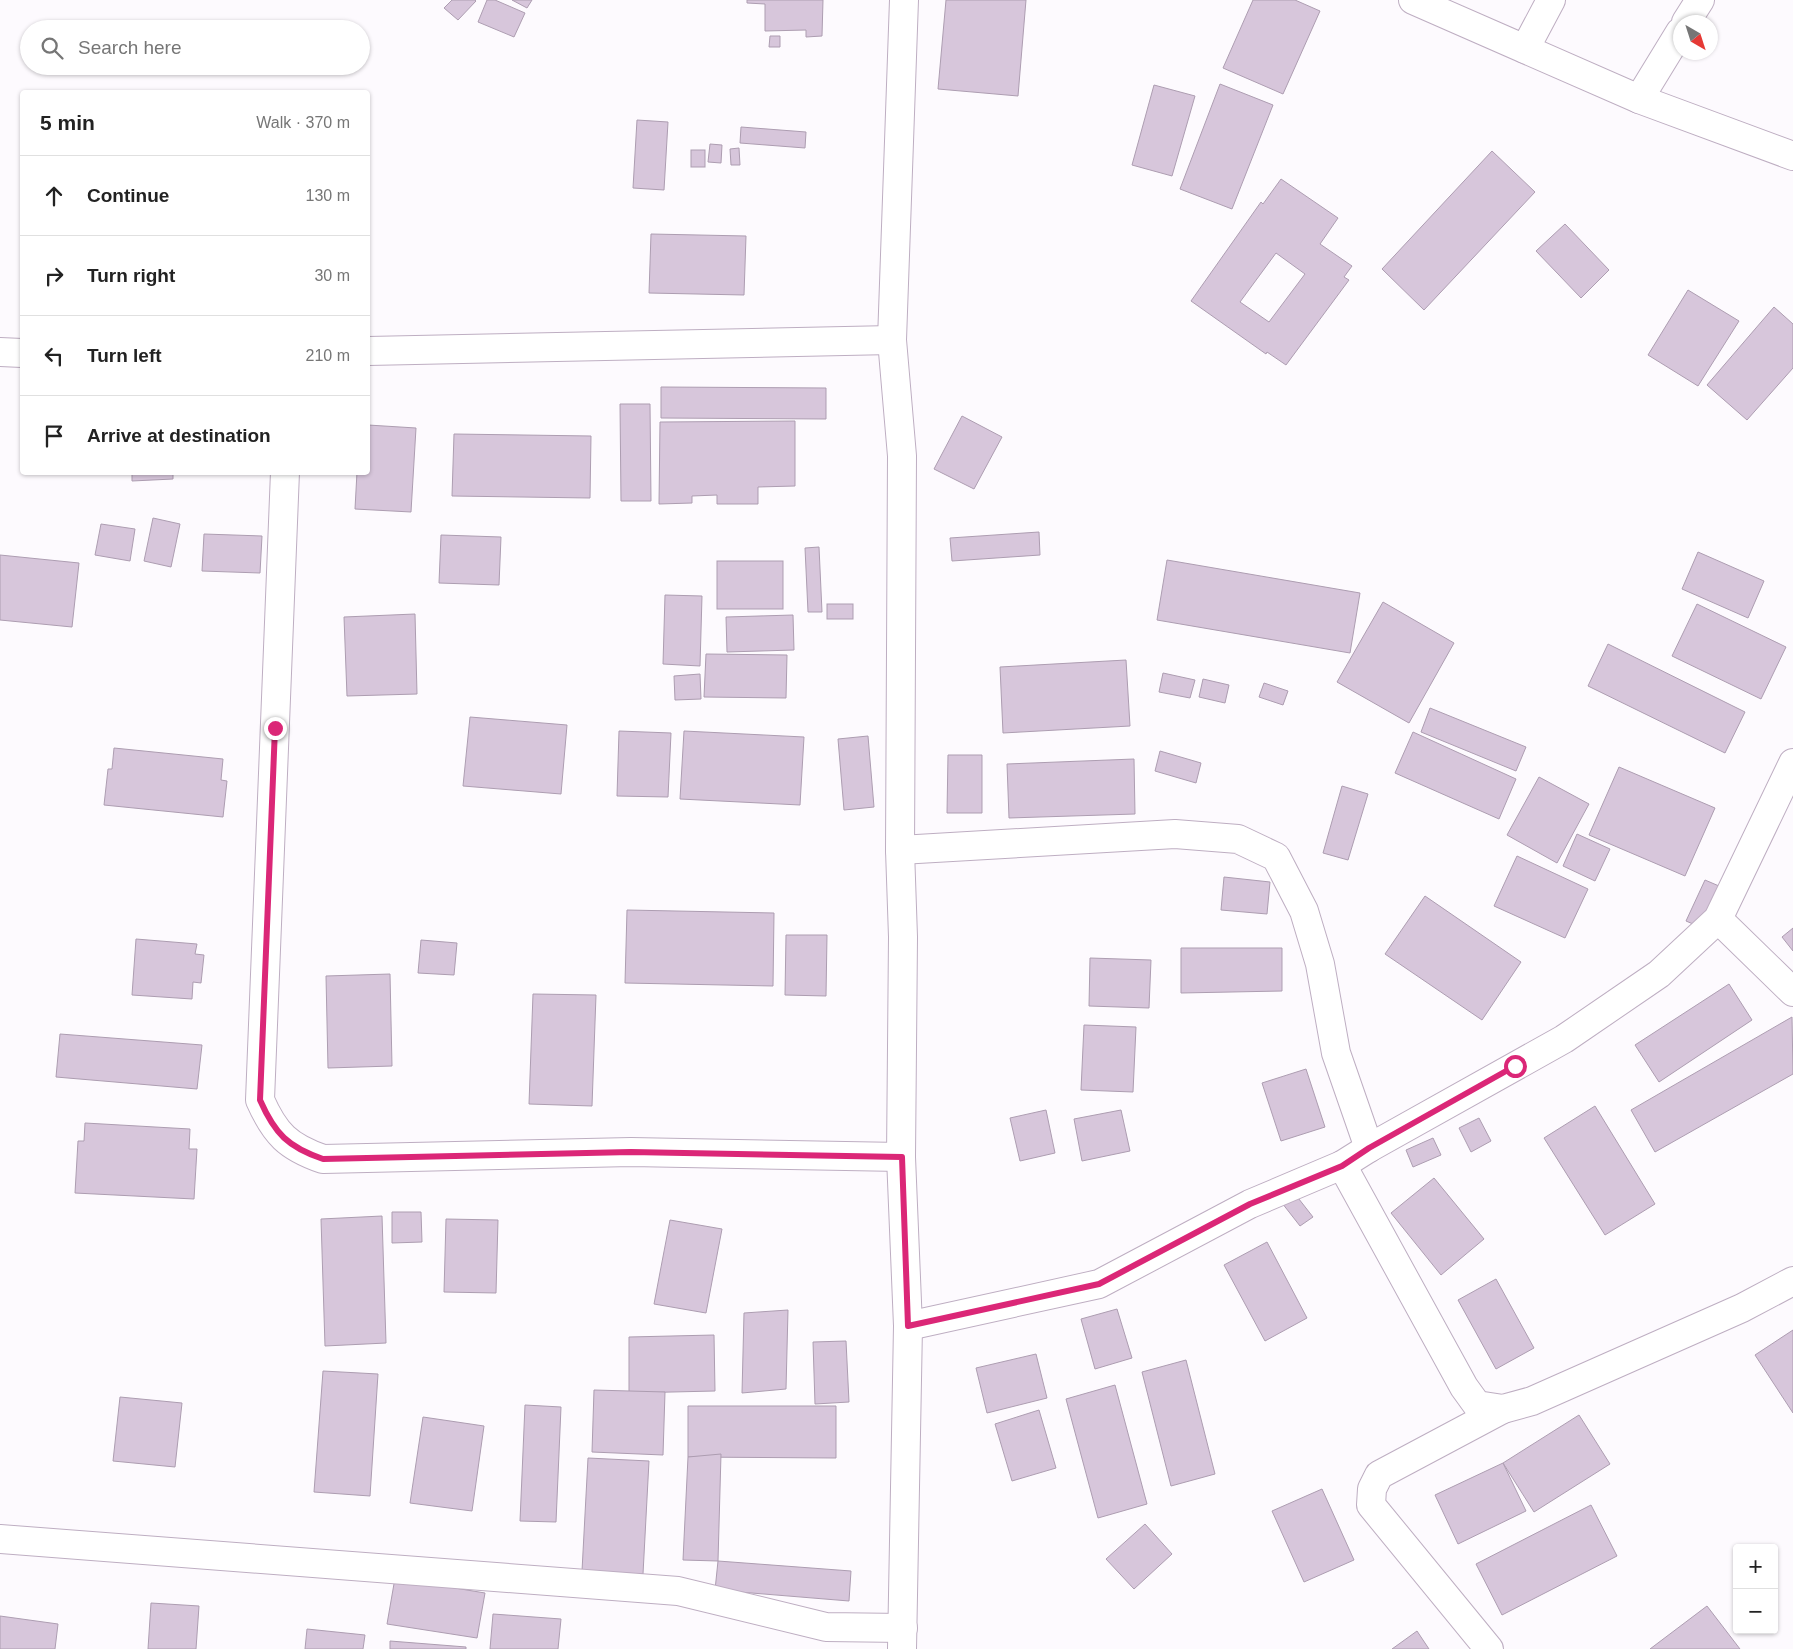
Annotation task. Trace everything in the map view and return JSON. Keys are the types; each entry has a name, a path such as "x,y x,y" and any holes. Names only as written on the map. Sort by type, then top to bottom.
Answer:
{"street":[{"path":"0,1539 678,1591 826,1627 903,1639 908,1326 902,1157 904,937 900,850 902,456 892,340 904,0"},
{"path":"1412,0 1638,99 1793,156"},
{"path":"1525,48 1551,0"},
{"path":"1690,15 1700,0"},
{"path":"1638,99 1673,43"},
{"path":"370,351 892,340"},
{"path":"0,352 20,353"},
{"path":"285,475 260,1100 270,1121 281,1135 300,1151 323,1159 631,1152 902,1157"},
{"path":"908,1326 1099,1284 1250,1204 1342,1166 1369,1148 1564,1039 1659,974 1718,918 1793,763"},
{"path":"900,850 1175,834 1238,839 1276,857 1304,911 1320,964 1336,1053 1369,1148"},
{"path":"1718,918 1793,992"},
{"path":"1342,1166 1464,1387 1477,1405 1503,1409"},
{"path":"1489,1649 1371,1505 1372,1489 1379,1475 1503,1409 1532,1401 1742,1308 1793,1281"}],"building":[{"path":"452,0 476,1 458,20 444,8"},
{"path":"487,0 495,0 525,13 514,37 478,22"},
{"path":"512,0 532,0 527,8"},
{"path":"747,0 823,0 822,36 806,37 806,30 765,31 765,4 747,3"},
{"path":"946,0 1026,0 1018,96 938,89"},
{"path":"1253,0 1295,0 1320,11 1283,94 1223,68"},
{"path":"770,36 780,36 780,47 769,47"},
{"path":"1220,84 1273,105 1232,209 1180,189"},
{"path":"1154,85 1195,96 1172,176 1132,165"},
{"path":"637,120 668,122 664,190 633,188"},
{"path":"741,127 806,132 805,148 740,143"},
{"path":"710,144 722,145 721,163 708,162"},
{"path":"739,148 740,165 731,165 730,149"},
{"path":"691,150 705,150 705,167 691,167"},
{"path":"1492,151 1535,192 1424,310 1382,269"},
{"path":"1281,179 1338,218 1320,244 1352,266 1344,277 1349,280 1286,365 1267,352 1266,354 1191,301 1261,202 1263,204","holes":["1276,253 1305,274 1269,322 1240,302"]},
{"path":"1565,224 1609,270 1581,298 1536,251"},
{"path":"651,234 746,236 744,295 649,293"},
{"path":"1688,290 1739,321 1698,386 1648,355"},
{"path":"1774,307 1793,324 1793,368 1747,420 1707,385"},
{"path":"661,387 826,388 826,419 661,418"},
{"path":"620,404 650,404 651,501 621,501"},
{"path":"962,416 1002,437 974,489 934,469"},
{"path":"795,421 795,486 758,487 758,504 717,504 717,495 692,496 692,503 659,504 660,422"},
{"path":"370,425 416,428 411,512 355,509 357,475 370,475"},
{"path":"454,434 591,436 590,498 452,496"},
{"path":"132,475 173,475 173,479 132,481"},
{"path":"153,518 180,524 171,567 144,561"},
{"path":"101,524 135,529 130,561 95,555"},
{"path":"1039,532 1040,555 952,561 950,538"},
{"path":"204,534 262,536 260,573 202,571"},
{"path":"441,535 501,537 499,585 439,583"},
{"path":"819,547 822,612 808,612 805,548"},
{"path":"1698,552 1764,581 1748,618 1682,589"},
{"path":"0,555 79,563 72,627 0,620"},
{"path":"1167,560 1360,593 1350,653 1157,620"},
{"path":"717,561 783,561 783,609 717,609"},
{"path":"665,595 702,596 700,666 663,664"},
{"path":"1383,602 1454,643 1409,723 1337,682"},
{"path":"827,604 853,604 853,619 827,619"},
{"path":"1697,604 1786,647 1761,699 1672,656"},
{"path":"415,614 417,694 347,696 344,617"},
{"path":"793,615 794,650 727,652 726,617"},
{"path":"1608,644 1745,712 1725,753 1588,686"},
{"path":"706,654 787,655 786,698 704,697"},
{"path":"1126,660 1130,726 1003,733 1000,667"},
{"path":"1163,673 1195,680 1190,698 1159,692"},
{"path":"700,674 701,699 675,700 674,676"},
{"path":"1203,679 1229,685 1225,703 1199,697"},
{"path":"1264,683 1288,691 1283,705 1259,697"},
{"path":"1430,708 1526,747 1516,771 1421,732"},
{"path":"470,717 567,725 561,794 463,786"},
{"path":"619,731 671,733 668,797 617,796"},
{"path":"684,731 804,737 800,805 680,799"},
{"path":"1413,732 1516,779 1499,819 1395,773"},
{"path":"868,736 874,807 844,810 838,739"},
{"path":"114,748 223,759 221,780 227,781 223,817 104,805 108,769 112,769"},
{"path":"1160,751 1201,763 1196,783 1155,771"},
{"path":"948,755 982,755 982,813 947,813"},
{"path":"1134,759 1135,814 1009,818 1007,764"},
{"path":"1619,767 1715,808 1685,876 1589,835"},
{"path":"1539,777 1589,804 1557,863 1507,835"},
{"path":"1342,786 1368,794 1348,860 1323,853"},
{"path":"1577,834 1610,849 1595,881 1563,866"},
{"path":"1517,856 1588,889 1565,938 1494,906"},
{"path":"1224,877 1270,882 1267,914 1221,910"},
{"path":"1705,880 1719,886 1700,927 1686,921"},
{"path":"1425,896 1521,962 1482,1020 1385,954"},
{"path":"627,910 774,913 773,986 625,983"},
{"path":"1793,928 1793,951 1782,937"},
{"path":"786,935 827,935 826,996 785,995"},
{"path":"136,939 197,944 195,954 204,955 201,983 193,982 192,999 132,995"},
{"path":"421,940 457,943 454,975 418,973"},
{"path":"1181,948 1282,948 1282,991 1181,993"},
{"path":"1090,958 1151,960 1149,1008 1089,1006"},
{"path":"390,974 392,1066 328,1068 326,976"},
{"path":"1729,984 1752,1020 1659,1082 1635,1045"},
{"path":"533,994 596,995 592,1106 529,1104"},
{"path":"1792,1017 1793,1074 1655,1152 1631,1110"},
{"path":"1084,1025 1136,1027 1133,1092 1081,1090"},
{"path":"60,1034 202,1045 197,1089 56,1077"},
{"path":"1306,1069 1325,1127 1281,1141 1262,1083"},
{"path":"1595,1106 1655,1204 1605,1235 1544,1138"},
{"path":"1046,1110 1055,1153 1020,1161 1010,1118"},
{"path":"1121,1110 1130,1151 1082,1161 1074,1119"},
{"path":"1479,1118 1491,1141 1471,1152 1459,1128"},
{"path":"85,1123 190,1129 189,1149 197,1149 194,1199 75,1193 78,1141 84,1141"},
{"path":"1433,1138 1441,1155 1413,1167 1406,1150"},
{"path":"1434,1178 1484,1239 1441,1275 1391,1213"},
{"path":"1295,1194 1313,1217 1300,1226 1282,1203"},
{"path":"392,1212 421,1212 422,1242 392,1243"},
{"path":"382,1216 386,1343 325,1346 321,1219"},
{"path":"446,1219 498,1220 496,1293 444,1292"},
{"path":"670,1220 722,1229 706,1313 654,1304"},
{"path":"1267,1242 1307,1318 1265,1341 1224,1265"},
{"path":"1496,1279 1534,1348 1496,1369 1458,1300"},
{"path":"1117,1309 1132,1358 1095,1369 1081,1319"},
{"path":"788,1310 786,1389 742,1393 744,1313"},
{"path":"1793,1330 1793,1413 1755,1355"},
{"path":"714,1335 715,1391 629,1393 629,1337"},
{"path":"846,1341 849,1402 815,1404 813,1342"},
{"path":"1036,1354 1047,1398 987,1413 976,1368"},
{"path":"1186,1360 1215,1474 1171,1486 1142,1372"},
{"path":"323,1371 378,1374 370,1496 314,1492"},
{"path":"1115,1385 1147,1504 1098,1518 1066,1399"},
{"path":"594,1390 665,1392 663,1455 592,1452"},
{"path":"120,1397 182,1403 175,1467 113,1461"},
{"path":"525,1405 561,1407 556,1522 520,1521"},
{"path":"688,1406 836,1406 836,1458 688,1457"},
{"path":"1039,1410 1056,1468 1012,1481 995,1424"},
{"path":"1579,1415 1610,1464 1534,1512 1503,1463"},
{"path":"423,1417 484,1426 472,1511 410,1503"},
{"path":"721,1454 718,1561 683,1560 688,1457"},
{"path":"588,1458 649,1461 643,1574 582,1571"},
{"path":"1503,1463 1526,1511 1458,1544 1435,1495"},
{"path":"1322,1489 1354,1560 1304,1582 1272,1511"},
{"path":"1591,1505 1617,1556 1502,1615 1476,1564"},
{"path":"1145,1524 1172,1554 1134,1589 1106,1559"},
{"path":"718,1561 851,1571 849,1601 715,1590"},
{"path":"395,1578 485,1593 477,1638 387,1624"},
{"path":"151,1603 199,1606 196,1649 148,1649"},
{"path":"1707,1606 1740,1649 1650,1649"},
{"path":"493,1614 561,1619 558,1649 490,1649"},
{"path":"0,1616 58,1624 55,1649 0,1649"},
{"path":"307,1629 365,1635 363,1649 305,1649"},
{"path":"1417,1631 1429,1649 1392,1649"},
{"path":"390,1641 466,1647 466,1649 390,1649"}],"route":[{"path":"275,728 260,1100 270,1121 281,1135 300,1151 323,1159 631,1152 902,1157 908,1326 1099,1284 1250,1204 1342,1166 1369,1148 1515,1066"}]}
